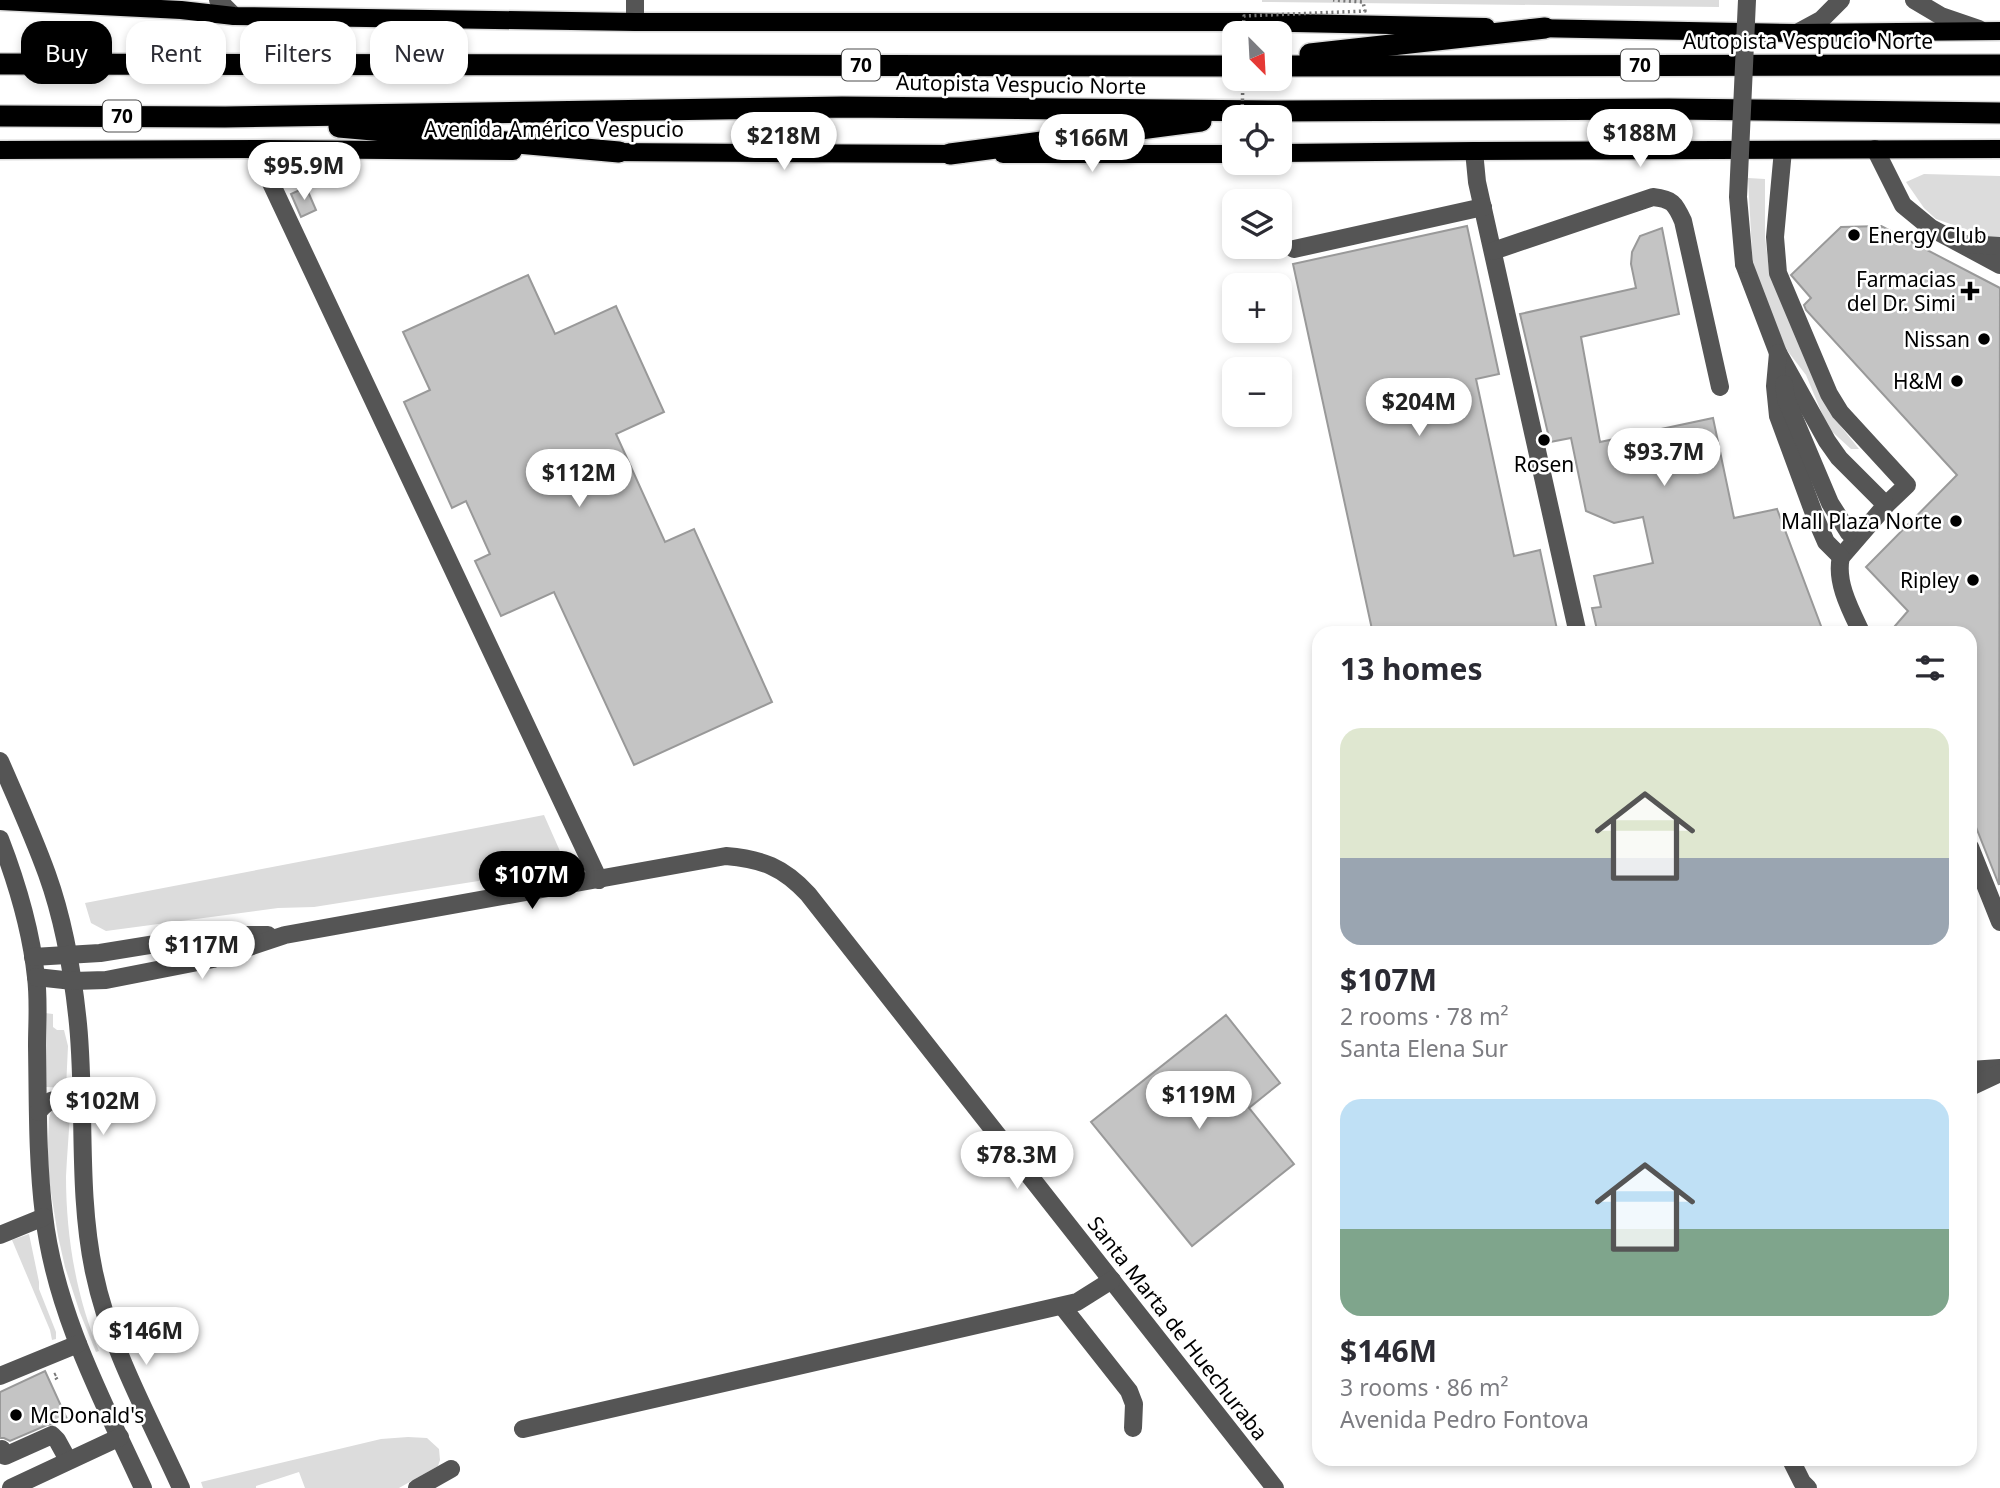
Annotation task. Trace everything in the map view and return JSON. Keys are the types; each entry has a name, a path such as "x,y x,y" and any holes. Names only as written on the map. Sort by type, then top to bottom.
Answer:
{"highway":[{"path":"1292,57 1545,28"},
{"name":"Autopista Vespucio Norte","path":"0,64 1222,65"},
{"name":"Autopista Vespucio Norte","path":"1292,66 2000,65"},
{"name":"Autopista Vespucio Norte","path":"0,116 225,117 842,107 1222,110"},
{"name":"Autopista Vespucio Norte","path":"1292,111 1670,109 2000,113"},
{"path":"225,117 619,152"},
{"path":"950,154 1222,118"}],"main road":[{"path":"0,1 183,5 234,16 635,22 1250,22 1797,33 1998,31"},
{"path":"1292,153 2000,149"},
{"name":"Avenida Américo Vespucio","path":"0,150 1222,154"}],"street":[{"path":"218,0 234,16"},
{"path":"635,0 635,22"},
{"path":"1747,0 1738,197 1744,264 1778,353 1827,441 1839,458 1886,505"},
{"path":"1797,33 1821,20 1841,0"},
{"path":"1914,0 1959,23 1998,31"},
{"path":"36,977 73,981 106,979 213,959 285,935 599,880 255,149"},
{"path":"1875,149 1903,205 1931,228 2000,265"},
{"path":"1474,150 1477,182 1576,626"},
{"path":"1783,150 1775,237 1778,273 1829,394 1840,412 1907,485 1841,557 1839,567 1842,586 1858,626"},
{"path":"1493,251 1653,197 1667,199 1677,206 1683,221 1720,387"},
{"path":"1294,250 1483,207"},
{"path":"1960,244 2000,246"},
{"path":"1778,353 1786,400 1830,503 1849,533"},
{"path":"1778,353 1775,386 1778,416 1818,525 1826,542 1841,557"},
{"path":"0,761 47,874 57,906 73,981 83,1115 86,1222 100,1296 119,1352 181,1488"},
{"path":"0,839 22,906 36,977 39,1158 44,1217 56,1276 78,1344 143,1488"},
{"name":"Santa Marta de Huechuraba","path":"599,880 726,856 748,858 782,870 796,881 1275,1488"},
{"path":"1977,864 2000,922"},
{"path":"33,957 100,954 211,936 285,935"},
{"path":"1977,1070 2000,1071"},
{"path":"1977,1083 2000,1071"},
{"path":"38,1112 49,1101 61,1098 75,1105 83,1115"},
{"path":"0,1235 44,1217"},
{"path":"523,1429 1062,1306 1084,1298 1112,1280"},
{"path":"1062,1306 1129,1391 1133,1404 1133,1428"},
{"path":"0,1376 78,1344"},
{"path":"2,1449 5,1456 52,1435 68,1460"},
{"path":"11,1488 120,1437"},
{"path":"1794,1466 1804,1486"},
{"path":"417,1488 451,1469"}],"path":[{"path":"1244,21 1244,16 1365,11 1363,2 1333,0"},
{"path":"58,1381 54,1375 63,1372"}],"shaded area":[{"path":"1719,0 1719,7 1262,2"},
{"path":"1924,174 2000,176 2000,241 1936,219 1924,208 1906,182"},
{"path":"1748,178 1765,179 1765,237 1769,269 1794,332 1830,413 1859,449 1851,449 1828,428 1806,375 1786,349 1753,270"},
{"path":"544,815 567,867 314,907 278,908 106,931 91,923 85,903"},
{"path":"45,1013 53,1014 53,1027 64,1030 68,1046 66,1088 46,1087"},
{"path":"57,1105 70,1112 66,1176 70,1243 78,1287 99,1351 96,1352 65,1267 47,1168 49,1118"},
{"path":"29,1234 39,1289 56,1332 56,1339 52,1340 12,1240"},
{"path":"427,1438 439,1449 440,1460 438,1466 399,1488 305,1488 299,1472 256,1488 203,1488 201,1482 381,1439"}],"building":[{"path":"306,187 316,210 301,217 291,194"},
{"path":"1467,226 1499,374 1476,379 1514,556 1540,550 1556,626 1371,626 1293,264"},
{"name":"Mall Plaza Norte","path":"1881,226 2000,288 1999,885 1977,830 1977,626 1895,626 1908,611 1866,567 1957,475 1806,310 1804,305 1811,298 1791,275 1841,227"},
{"path":"1662,228 1679,314 1581,337 1600,442 1713,418 1734,518 1777,509 1821,626 1596,626 1592,608 1601,607 1594,576 1653,563 1643,517 1614,523 1586,511 1571,438 1550,442 1520,314 1636,288 1631,264 1632,252 1640,236"},
{"path":"528,275 555,334 616,306 664,412 616,434 665,542 694,529 772,702 634,765 554,592 501,616 475,561 490,554 466,501 452,508 404,402 430,390 403,332"},
{"path":"1226,1015 1280,1083 1249,1108 1294,1164 1192,1246 1091,1122"},
{"path":"45,1371 67,1419 10,1441 0,1438 0,1392"}],"place":[{"name":"Energy Club","path":"1854,235"},
{"name":"Farmacias del Dr. Simi","path":"1970,291"},
{"name":"Nissan","path":"1984,339"},
{"name":"H&M","path":"1957,381"},
{"name":"Rosen","path":"1544,440"},
{"name":"Mall Plaza Norte","path":"1956,521"},
{"name":"Ripley","path":"1973,580"},
{"name":"McDonald's","path":"16,1415"}]}
